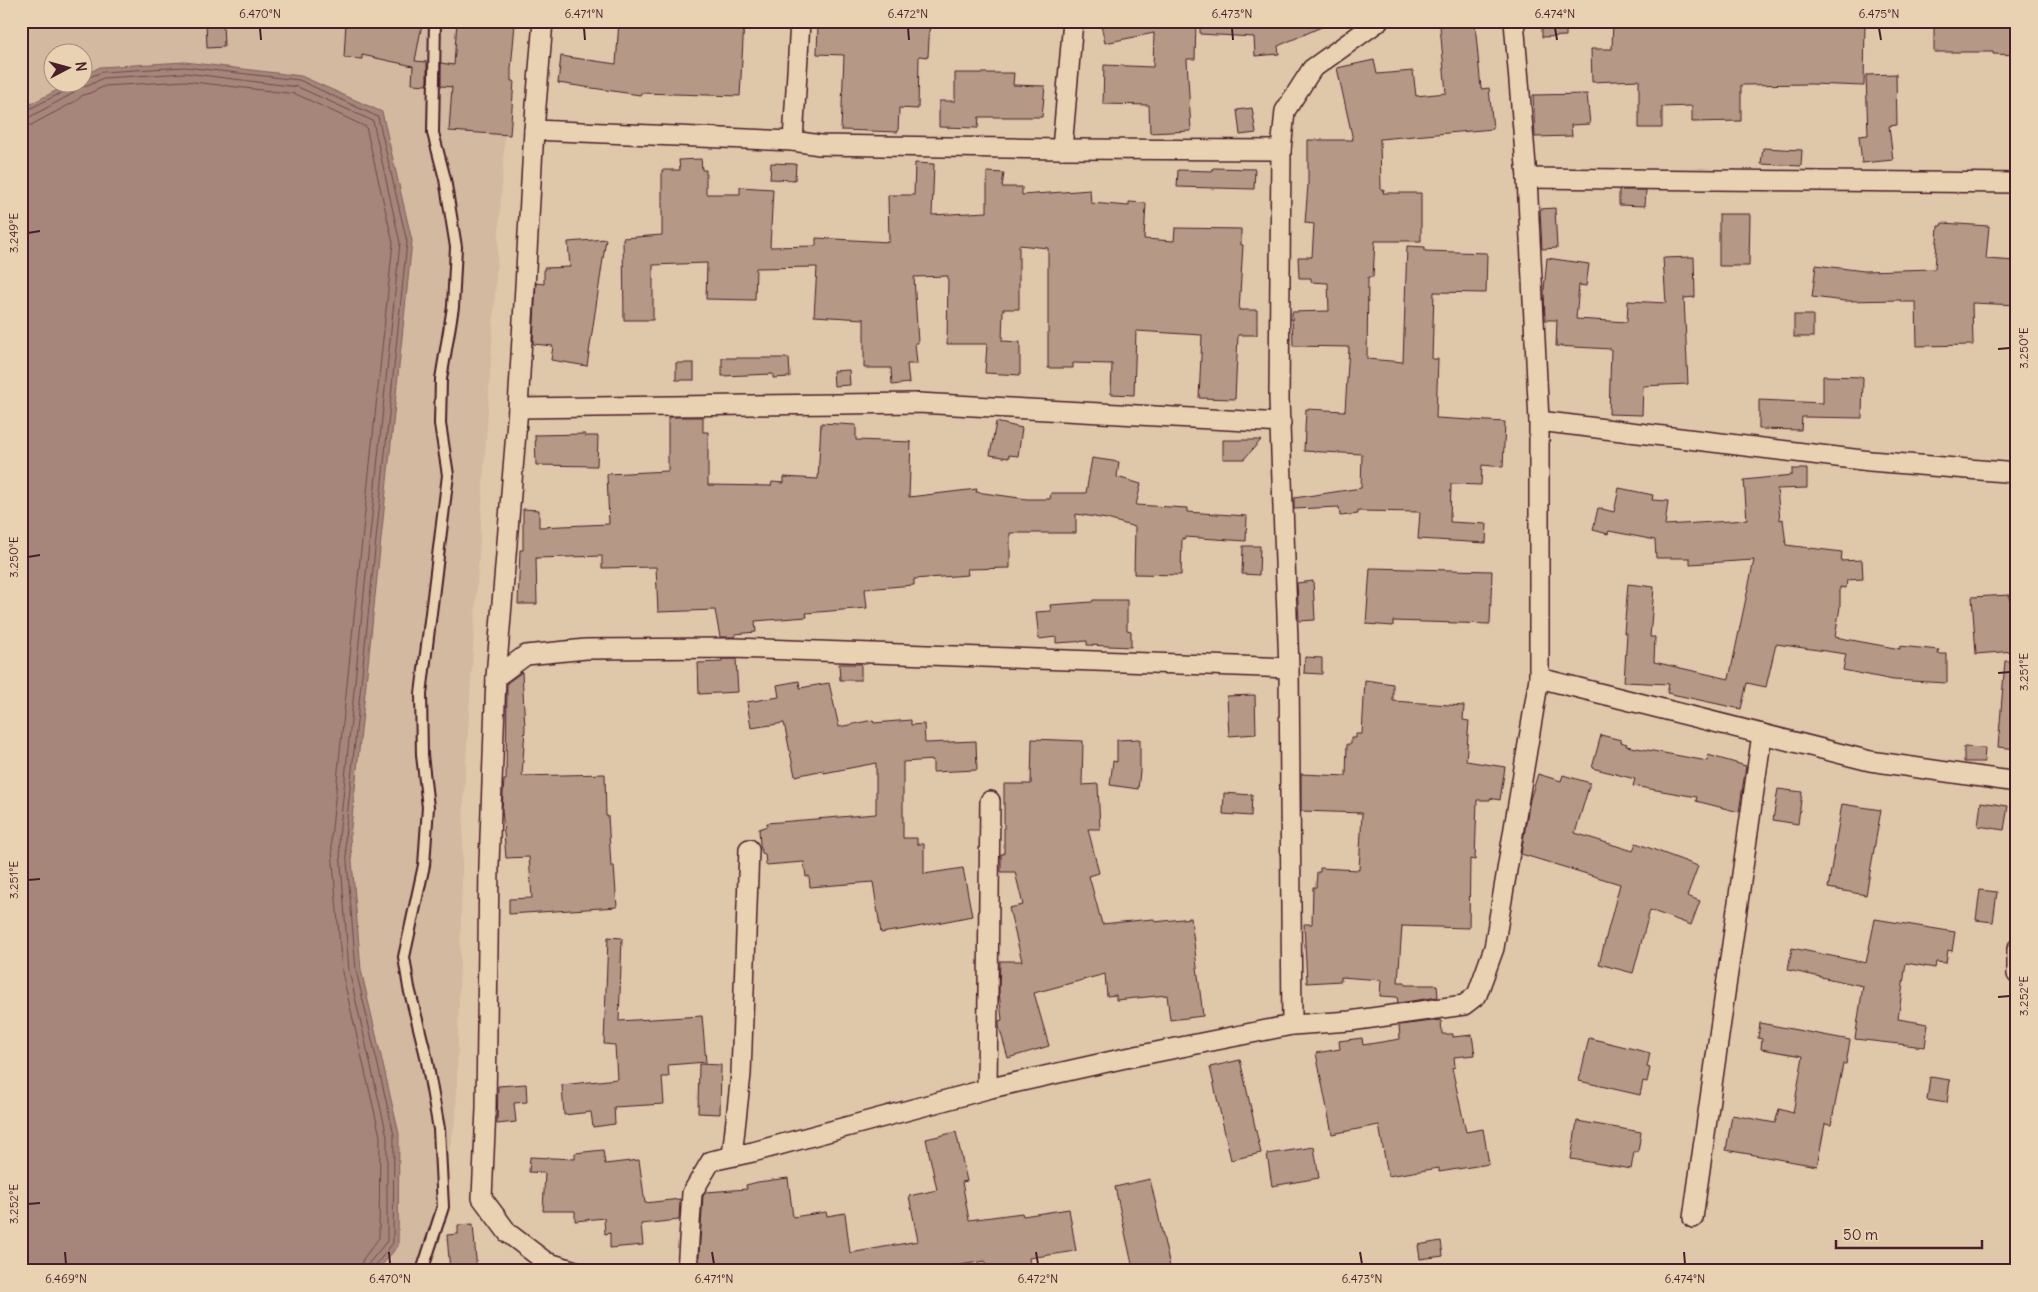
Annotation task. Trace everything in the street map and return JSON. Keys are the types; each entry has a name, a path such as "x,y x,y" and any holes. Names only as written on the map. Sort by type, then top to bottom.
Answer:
{"street":[{"path":"543,21 534,130 518,408 496,677 489,864 486,1109 482,1198 508,1233 546,1262 576,1271"},
{"path":"793,141 800,21"},
{"path":"1062,149 1073,21"},
{"path":"1292,1024 1289,668 1282,521 1279,399 1281,150 1285,111 1312,69 1379,21"},
{"path":"687,1271 692,1193 711,1161 987,1089 1121,1059 1292,1024 1350,1021 1464,1005 1477,995 1494,948 1538,678 1539,421 1528,178 1514,21"},
{"path":"534,130 793,141 820,145 1281,150"},
{"path":"1528,178 2017,183"},
{"path":"518,408 918,403 1281,423"},
{"path":"1539,421 1870,461 2017,473"},
{"path":"496,677 526,655 596,649 733,648 1289,668"},
{"path":"1538,678 1870,761 2017,782"},
{"path":"1693,1218 1762,734"},
{"path":"987,1089 990,801"},
{"path":"732,1156 741,1074 750,849"},
{"path":"2017,949 2017,974"}],"lane":[{"path":"422,1271 443,1207 440,1149 426,1056 409,988 404,957 424,865 428,807 422,755 421,694 448,475 440,424 441,388 452,307 456,248 445,179 433,133 435,21"}],"shaded area":[{"path":"21,21 512,21 464,794 456,1117 425,1271 21,1271"}],"water":[{"path":"185,62 301,76 382,112 412,241 350,837 361,970 399,1134 398,1246 377,1271 21,1271 21,109 54,92 92,92 92,71 100,67"}],"building":[{"path":"206,21 223,21 224,47 207,48"},
{"path":"346,21 409,21 422,24 415,61 427,62 427,85 412,84 413,66 362,55 362,59 344,58"},
{"path":"457,21 515,24 511,69 511,81 514,81 510,135 449,131 452,87 441,86 441,63 454,65"},
{"path":"619,21 744,21 740,96 641,93 640,95 558,83 561,56 616,64"},
{"path":"873,21 930,21 928,57 919,56 918,109 899,108 898,132 841,130 844,55 817,54 818,24 872,25"},
{"path":"1100,21 1196,21 1195,59 1187,59 1191,131 1150,133 1149,105 1103,104 1104,65 1153,67 1154,33 1105,43"},
{"path":"1200,21 1335,21 1278,46 1279,54 1255,56 1254,37 1200,34"},
{"path":"1542,21 1566,21 1566,36 1542,37"},
{"path":"1613,21 1865,21 1864,86 1811,84 1741,85 1741,121 1692,122 1692,106 1662,107 1662,128 1639,128 1639,80 1592,82 1591,49 1612,49"},
{"path":"1934,21 2017,21 2017,55 1993,54 1993,52 1934,52"},
{"path":"1475,23 1481,89 1489,88 1493,129 1380,139 1381,190 1384,190 1383,193 1421,193 1421,241 1375,241 1373,277 1368,277 1367,359 1403,362 1407,246 1425,247 1425,251 1487,253 1486,293 1434,292 1432,359 1438,359 1436,418 1505,422 1503,467 1482,465 1481,485 1451,484 1450,522 1487,524 1486,543 1418,539 1420,512 1358,511 1358,514 1340,516 1339,507 1294,509 1294,498 1361,488 1362,454 1304,451 1306,409 1345,411 1349,347 1293,346 1292,312 1329,311 1328,283 1311,282 1311,278 1299,278 1298,257 1312,257 1314,224 1305,223 1308,185 1308,140 1353,140 1337,68 1374,60 1377,74 1413,71 1416,96 1446,93 1440,26"},
{"path":"955,73 1014,73 1013,85 1045,86 1042,117 979,117 978,128 939,127 939,101 955,101"},
{"path":"1896,74 1897,125 1889,126 1893,160 1862,163 1859,136 1868,135 1866,75"},
{"path":"1587,94 1590,124 1571,125 1572,136 1535,137 1533,95"},
{"path":"1252,108 1256,133 1240,135 1237,110"},
{"path":"1763,148 1802,150 1801,166 1761,164"},
{"path":"701,159 702,170 706,170 706,194 740,194 740,187 773,189 770,247 816,246 816,238 889,242 888,195 914,195 915,163 934,164 932,215 987,212 987,172 1004,173 1002,187 1022,187 1022,195 1090,190 1091,203 1129,206 1129,202 1146,203 1144,239 1174,241 1175,228 1241,229 1241,245 1243,245 1239,310 1257,310 1257,335 1238,335 1235,399 1199,398 1202,335 1136,331 1134,395 1111,394 1112,364 1073,363 1073,368 1048,368 1048,248 1019,245 1019,309 1003,309 1002,341 1020,342 1020,375 985,373 987,344 947,344 948,276 914,277 918,343 915,343 917,364 907,364 909,383 892,385 891,368 864,368 864,319 814,316 817,267 756,268 755,300 706,299 707,263 653,265 653,320 624,320 623,238 662,235 662,170 680,170 679,160"},
{"path":"771,163 796,164 795,180 770,179"},
{"path":"1213,168 1255,169 1254,189 1177,187 1178,170 1212,171"},
{"path":"1619,190 1646,190 1645,206 1619,205"},
{"path":"1555,208 1557,248 1542,249 1540,209"},
{"path":"1719,214 1750,214 1749,266 1719,266"},
{"path":"1942,223 1989,226 1986,259 2017,261 2017,305 1972,303 1973,345 1917,346 1916,302 1901,302 1901,300 1845,301 1812,297 1816,265 1864,271 1935,269 1938,226 1941,226"},
{"path":"606,239 587,366 551,360 553,346 533,344 536,283 544,284 544,268 570,267 568,242"},
{"path":"1694,257 1695,297 1684,298 1688,384 1643,386 1642,415 1609,414 1611,349 1556,346 1557,320 1545,320 1544,290 1547,258 1589,264 1586,286 1579,285 1576,319 1627,322 1628,301 1666,303 1663,258"},
{"path":"1794,315 1813,315 1813,337 1794,337"},
{"path":"722,358 789,358 790,377 773,378 773,374 722,376"},
{"path":"676,363 694,363 694,380 676,380"},
{"path":"849,370 850,385 834,386 833,371"},
{"path":"1823,376 1863,377 1862,418 1802,417 1801,430 1759,429 1759,400 1823,403"},
{"path":"668,417 703,417 703,432 708,432 708,485 771,486 772,482 784,483 784,477 818,479 821,423 856,425 856,440 911,442 909,497 977,489 976,492 1027,499 1050,499 1051,493 1086,493 1092,458 1119,462 1117,477 1141,484 1136,505 1187,508 1187,512 1247,516 1246,541 1185,537 1185,539 1182,538 1181,575 1134,574 1135,527 1107,519 1076,514 1076,533 1010,533 1010,568 967,569 968,575 914,579 914,585 865,589 867,608 806,613 807,617 755,621 756,632 735,634 735,637 720,637 715,610 658,612 656,567 602,568 602,556 536,558 537,604 518,604 520,550 523,550 523,509 539,510 539,527 609,524 607,474 668,471"},
{"path":"996,422 1022,428 1018,456 1009,455 1009,458 990,455"},
{"path":"585,434 585,436 598,436 597,466 536,465 535,435"},
{"path":"1223,440 1261,440 1244,459 1223,459"},
{"path":"1792,469 1807,469 1807,488 1777,489 1780,520 1783,519 1786,545 1842,552 1841,561 1862,560 1863,579 1847,580 1846,588 1840,587 1840,607 1835,637 1900,649 1900,646 1939,650 1938,654 1947,654 1947,683 1893,680 1843,670 1846,654 1776,644 1766,687 1747,683 1741,709 1667,693 1669,684 1624,682 1627,633 1624,633 1628,584 1654,587 1650,637 1655,637 1654,662 1729,679 1754,560 1690,564 1690,558 1656,558 1655,540 1609,531 1608,534 1593,530 1598,508 1614,512 1619,488 1653,495 1652,500 1668,501 1665,525 1747,520 1744,480 1792,475"},
{"path":"1243,546 1260,546 1259,575 1242,574"},
{"path":"1370,568 1492,571 1490,624 1393,621 1393,626 1366,624"},
{"path":"1313,581 1315,620 1299,621 1297,583"},
{"path":"2010,595 2014,651 1976,654 1972,597"},
{"path":"1093,600 1127,600 1127,630 1131,631 1131,647 1087,645 1087,641 1056,643 1056,637 1039,639 1036,612 1051,611 1050,605 1092,602"},
{"path":"1305,657 1322,658 1322,674 1304,673"},
{"path":"722,659 736,659 738,692 699,694 698,663 722,662"},
{"path":"2005,661 2017,661 2017,749 1998,747"},
{"path":"839,664 861,664 861,680 840,680"},
{"path":"522,672 525,728 522,776 605,774 606,816 608,816 611,866 614,866 617,907 509,914 509,899 532,898 529,857 506,858 502,809 504,780 506,780 507,683"},
{"path":"1365,680 1393,684 1393,701 1464,706 1463,720 1469,721 1466,761 1505,767 1500,800 1490,798 1490,800 1477,800 1475,860 1470,859 1469,928 1402,926 1398,982 1405,982 1405,985 1437,985 1438,997 1398,1003 1397,997 1380,996 1381,980 1341,977 1341,981 1307,983 1304,924 1312,924 1313,887 1316,887 1317,872 1320,872 1320,868 1359,870 1362,813 1301,811 1301,774 1346,776 1347,744 1351,744 1351,738 1356,738 1356,734 1362,734"},
{"path":"799,681 800,688 829,683 839,727 873,720 874,723 911,720 911,725 924,724 925,743 976,741 977,770 933,772 933,760 903,762 903,838 917,838 917,844 924,844 924,874 963,868 972,916 881,933 873,882 810,887 809,876 806,877 804,862 766,865 765,854 762,853 760,845 759,829 767,826 767,823 876,814 876,763 824,773 824,770 795,776 784,723 751,728 747,702 779,697 777,685"},
{"path":"1255,695 1256,734 1229,736 1227,696"},
{"path":"1601,735 1621,740 1620,742 1627,744 1626,746 1707,761 1708,755 1746,766 1739,812 1696,801 1697,797 1633,786 1635,779 1592,768"},
{"path":"1032,739 1083,741 1082,785 1098,784 1100,829 1088,829 1099,873 1089,876 1102,924 1154,919 1155,922 1191,918 1203,1016 1170,1020 1167,995 1116,1000 1116,995 1107,996 1105,974 1034,993 1049,1046 1008,1058 999,1026 999,1021 1002,1020 999,992 1000,961 1022,961 1009,908 1023,905 1015,872 1001,872 1001,854 1004,854 1004,784 1031,784"},
{"path":"1140,739 1138,789 1110,785 1113,761 1117,762 1117,740"},
{"path":"1964,747 1985,748 1984,762 1964,762"},
{"path":"1538,774 1561,781 1563,775 1590,783 1575,833 1633,851 1636,843 1698,866 1687,896 1700,901 1691,925 1650,910 1633,973 1599,964 1620,884 1521,854 1530,799"},
{"path":"1778,789 1802,792 1798,824 1773,820"},
{"path":"1224,793 1252,795 1251,816 1223,814"},
{"path":"1981,802 2008,806 2004,830 1978,826"},
{"path":"1842,804 1881,810 1866,895 1828,888"},
{"path":"1980,890 1997,892 1993,922 1976,920"},
{"path":"1875,919 1955,932 1952,951 1948,950 1946,963 1936,962 1935,968 1906,963 1898,1019 1928,1024 1925,1047 1855,1039 1863,986 1788,970 1792,948 1866,963"},
{"path":"608,937 622,938 619,1021 702,1016 706,1062 668,1065 669,1077 662,1077 664,1104 614,1107 615,1124 593,1127 591,1112 564,1115 562,1085 617,1079 615,1045 604,1044"},
{"path":"1441,1020 1442,1034 1453,1034 1453,1037 1472,1035 1475,1055 1454,1057 1455,1067 1452,1068 1466,1132 1483,1129 1489,1164 1439,1172 1439,1168 1388,1176 1379,1125 1332,1134 1316,1053 1340,1049 1339,1041 1362,1038 1363,1045 1400,1039 1399,1025"},
{"path":"1760,1023 1850,1040 1846,1064 1843,1064 1831,1125 1825,1124 1817,1166 1726,1150 1732,1115 1775,1123 1779,1109 1793,1113 1803,1056 1761,1049 1762,1039 1758,1038"},
{"path":"1589,1038 1650,1053 1647,1067 1650,1068 1647,1082 1643,1081 1640,1095 1579,1081"},
{"path":"1240,1060 1261,1153 1231,1160 1210,1067"},
{"path":"699,1064 721,1065 720,1114 698,1113"},
{"path":"1930,1077 1950,1080 1947,1103 1927,1100"},
{"path":"526,1084 527,1102 514,1103 516,1122 497,1124 498,1086"},
{"path":"1577,1121 1641,1132 1638,1152 1634,1152 1631,1169 1571,1159"},
{"path":"956,1132 967,1181 962,1182 969,1220 1022,1213 1023,1216 1069,1209 1076,1251 1029,1258 1031,1271 986,1271 985,1261 924,1271 700,1271 699,1256 703,1196 706,1192 747,1189 746,1185 758,1182 788,1178 793,1217 826,1212 827,1216 845,1213 850,1253 918,1241 909,1196 937,1190 926,1139"},
{"path":"1314,1147 1319,1178 1272,1186 1267,1154"},
{"path":"603,1150 605,1164 639,1160 645,1203 680,1199 679,1220 641,1224 643,1245 610,1248 610,1233 605,1234 604,1218 575,1221 575,1211 543,1211 545,1173 529,1172 530,1157 575,1159 575,1153"},
{"path":"1150,1179 1171,1271 1137,1271 1132,1264 1115,1187"},
{"path":"473,1224 477,1271 450,1271 447,1235 458,1234 458,1225"},
{"path":"1441,1241 1443,1256 1420,1259 1418,1245"}]}
